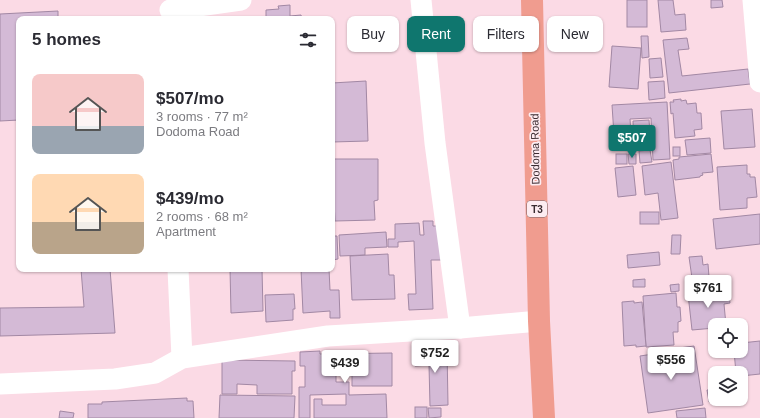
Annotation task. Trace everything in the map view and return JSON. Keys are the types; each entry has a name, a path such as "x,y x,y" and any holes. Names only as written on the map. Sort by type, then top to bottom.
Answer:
{"highway":[{"name":"Dodoma Road","path":"532,0 539,321 544,418"}],"street":[{"path":"172,10 241,0"},
{"path":"421,0 435,143 460,328"},
{"path":"753,0 760,82"},
{"path":"178,272 182,358"},
{"path":"0,384 115,379 155,373 182,358 328,336 460,328 539,321"}],"building":[{"path":"627,0 647,0 647,27 627,27"},
{"path":"658,0 673,0 675,15 685,14 686,30 661,32"},
{"path":"711,0 722,0 723,7 711,8"},
{"path":"290,5 290,16 266,16 266,10 279,9 278,6"},
{"path":"58,11 58,16 16,16 16,120 0,121 0,14"},
{"path":"641,36 648,36 649,57 642,58"},
{"path":"687,38 689,49 678,50 682,76 748,69 750,84 669,93 663,40"},
{"path":"612,46 641,48 638,89 609,87"},
{"path":"661,58 663,77 650,78 649,59"},
{"path":"366,81 368,141 335,142 335,83"},
{"path":"664,81 665,98 649,100 648,82"},
{"path":"681,99 681,101 686,100 687,104 696,103 697,113 701,113 702,129 694,130 695,136 675,138 673,113 671,114 670,102"},
{"path":"667,102 670,159 653,160 651,118 630,119 632,149 615,150 612,105"},
{"path":"752,109 755,147 724,149 721,111"},
{"path":"649,120 651,147 634,148 633,121"},
{"path":"710,138 711,153 687,155 685,140"},
{"path":"673,147 680,147 680,156 673,156"},
{"path":"650,150 652,162 640,163 639,151"},
{"path":"616,154 627,154 627,164 616,164"},
{"path":"628,154 636,154 636,164 629,164"},
{"path":"711,154 713,172 702,173 703,175 700,177 675,180 673,160 679,159 679,157"},
{"path":"335,159 378,159 378,200 374,201 375,220 335,221"},
{"path":"671,162 678,218 661,220 658,193 645,195 642,166"},
{"path":"747,165 747,174 750,174 750,177 755,177 757,197 747,198 747,208 720,210 717,167"},
{"path":"633,166 636,195 618,197 615,168"},
{"path":"640,212 659,212 659,224 640,224"},
{"path":"760,214 760,244 716,249 713,219"},
{"path":"423,221 433,221 433,226 441,226 442,260 431,260 433,309 409,310 408,294 416,294 414,241 398,242 398,247 388,247 388,239 395,239 395,224 419,223 420,235 424,235"},
{"path":"386,232 387,247 365,248 365,255 340,256 339,235"},
{"path":"672,235 681,235 680,254 671,254"},
{"path":"335,236 337,236 338,259 335,260"},
{"path":"659,252 660,265 628,268 627,255"},
{"path":"388,254 389,275 394,275 395,299 352,300 350,256"},
{"path":"702,256 703,265 708,264 709,277 692,278 689,257"},
{"path":"81,272 110,272 115,333 0,336 0,308 84,307"},
{"path":"230,272 262,272 263,311 231,313"},
{"path":"301,272 329,272 330,290 339,290 340,318 330,318 330,311 303,313"},
{"path":"645,279 645,287 633,287 633,280"},
{"path":"679,284 679,291 671,292 670,285"},
{"path":"728,289 730,303 724,304 725,318 708,318 708,329 692,330 688,294"},
{"path":"676,293 677,307 680,307 681,321 678,322 678,332 673,332 674,345 646,347 643,296"},
{"path":"294,294 295,309 293,309 293,320 266,322 265,295"},
{"path":"634,301 634,303 642,302 646,346 624,346 622,302"},
{"path":"760,341 760,374 748,375 748,366 735,366 735,358 748,358 748,342"},
{"path":"694,346 703,405 648,413 640,356 673,351 675,368 682,367 679,348"},
{"path":"447,349 448,405 430,406 429,365 415,366 414,350"},
{"path":"320,351 320,354 392,353 392,386 352,386 352,370 336,371 336,382 349,382 349,395 386,394 387,418 314,418 314,399 322,399 322,405 346,405 346,394 310,395 310,418 299,418 299,387 305,387 305,366 300,366 300,352"},
{"path":"222,360 295,361 295,371 292,371 292,394 257,394 257,385 237,384 237,394 222,394"},
{"path":"220,395 295,396 294,418 219,418"},
{"path":"187,398 187,401 193,401 194,418 88,418 88,404"},
{"path":"415,407 427,407 427,418 415,418"},
{"path":"428,408 441,408 441,417 429,418"},
{"path":"705,408 706,418 677,418 676,411"},
{"path":"60,411 74,413 73,418 59,418"}]}
